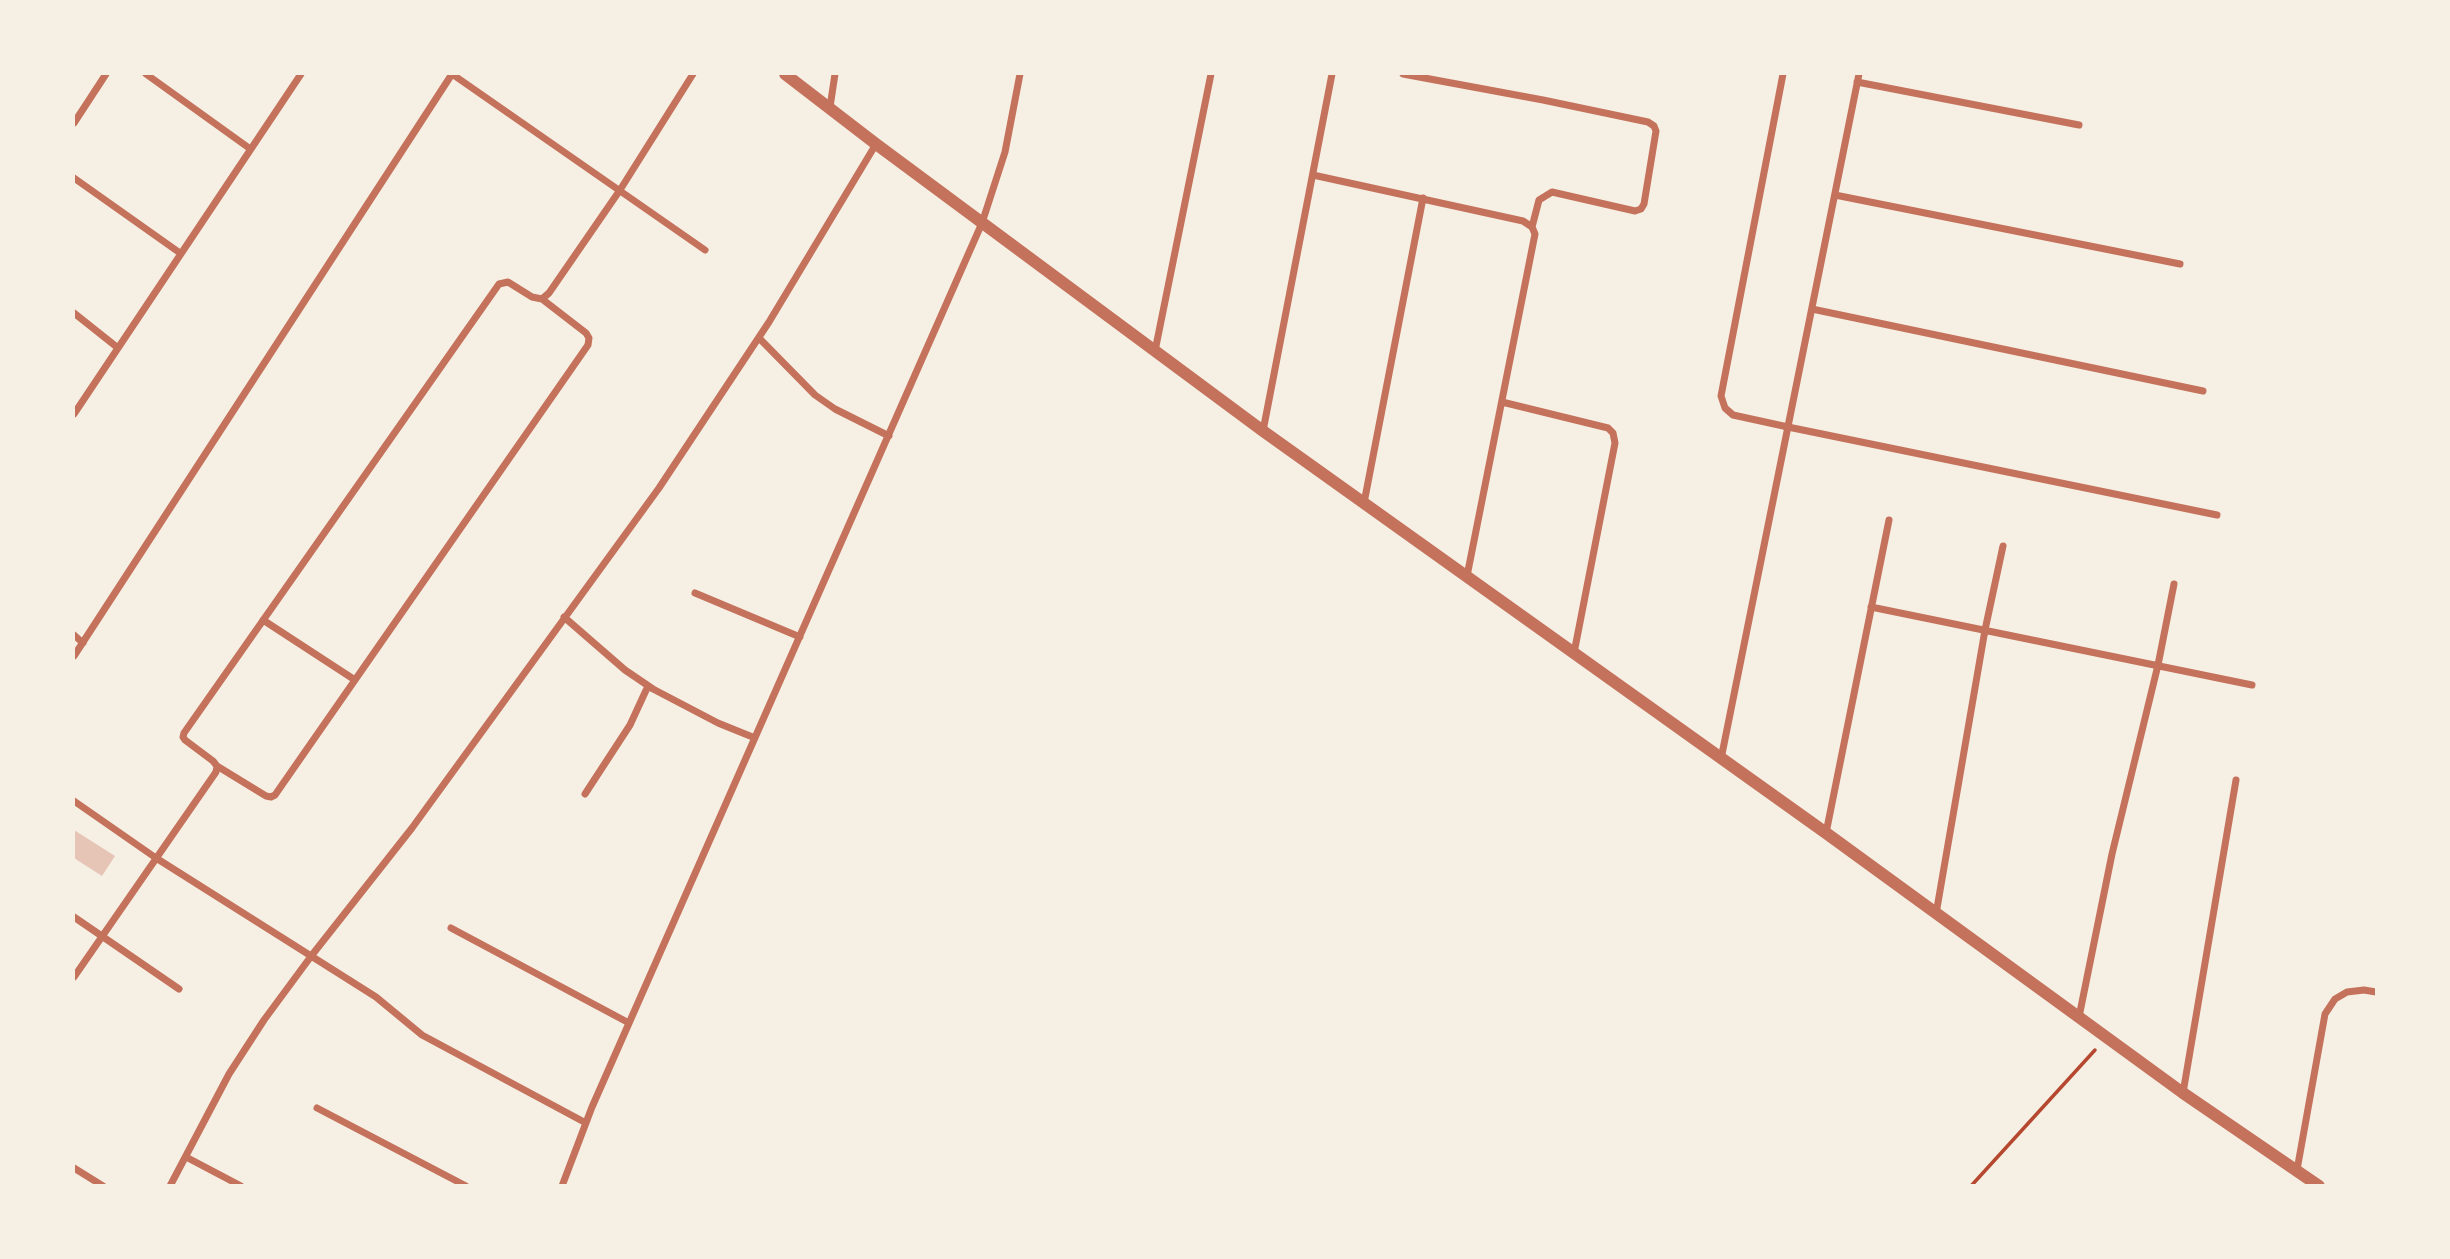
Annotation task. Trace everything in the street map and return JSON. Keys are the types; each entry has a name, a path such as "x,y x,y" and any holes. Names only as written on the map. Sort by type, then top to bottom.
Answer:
{"street":[{"path":"74,123 106,74"},
{"path":"146,74 249,148"},
{"path":"74,414 249,148 301,74"},
{"path":"74,656 452,74 705,250"},
{"path":"542,299 550,293 620,190 693,74"},
{"path":"785,74 1154,352 1363,504 1826,833 2183,1093 2319,1185"},
{"path":"830,107 835,74"},
{"path":"562,1185 629,1023 982,223 1005,152 1020,74"},
{"path":"1154,352 1210,74"},
{"path":"1263,431 1332,74"},
{"path":"1403,74 1648,122 1657,131 1641,209 1635,211 1552,192 1539,200 1532,227 1535,243 1467,576"},
{"path":"1783,74 1721,396 1725,408 1733,415 1788,428 2217,515"},
{"path":"1721,759 1858,78 2079,125"},
{"path":"170,1185 229,1074 264,1020 412,828 659,488 759,338 876,144"},
{"path":"1312,175 1523,220 1532,227"},
{"path":"74,178 180,253"},
{"path":"1835,195 2180,264"},
{"path":"1363,504 1423,198"},
{"path":"508,282 532,297 542,299 586,333 589,338 588,345 355,680 271,797 217,766 183,737 263,620 499,284 508,282"},
{"path":"1812,309 2203,391"},
{"path":"74,313 118,348"},
{"path":"759,338 815,395 835,409 889,436"},
{"path":"1502,402 1608,428 1613,433 1615,443 1574,653"},
{"path":"1826,833 1889,520"},
{"path":"1936,914 1985,630 2003,546"},
{"path":"2079,1017 2112,853 2158,665 2174,584"},
{"path":"695,593 800,637"},
{"path":"1871,607 2252,685"},
{"path":"564,617 618,664 648,685 718,723 755,738"},
{"path":"263,620 355,680"},
{"path":"74,635 83,642"},
{"path":"585,794 630,725 648,685"},
{"path":"74,977 216,772 217,766"},
{"path":"2183,1093 2235,779"},
{"path":"74,801 156,858 376,997 422,1035 586,1123"},
{"path":"74,917 179,989"},
{"path":"451,928 629,1023"},
{"path":"2297,1170 2325,1014 2335,999 2347,992 2376,992"},
{"path":"317,1108 466,1185"},
{"path":"186,1157 241,1185"},
{"path":"74,1168 103,1185"}],"path":[{"path":"1971,1185 2106,1038"}],"building":[{"path":"74,830 115,856 102,876 74,858"}]}
